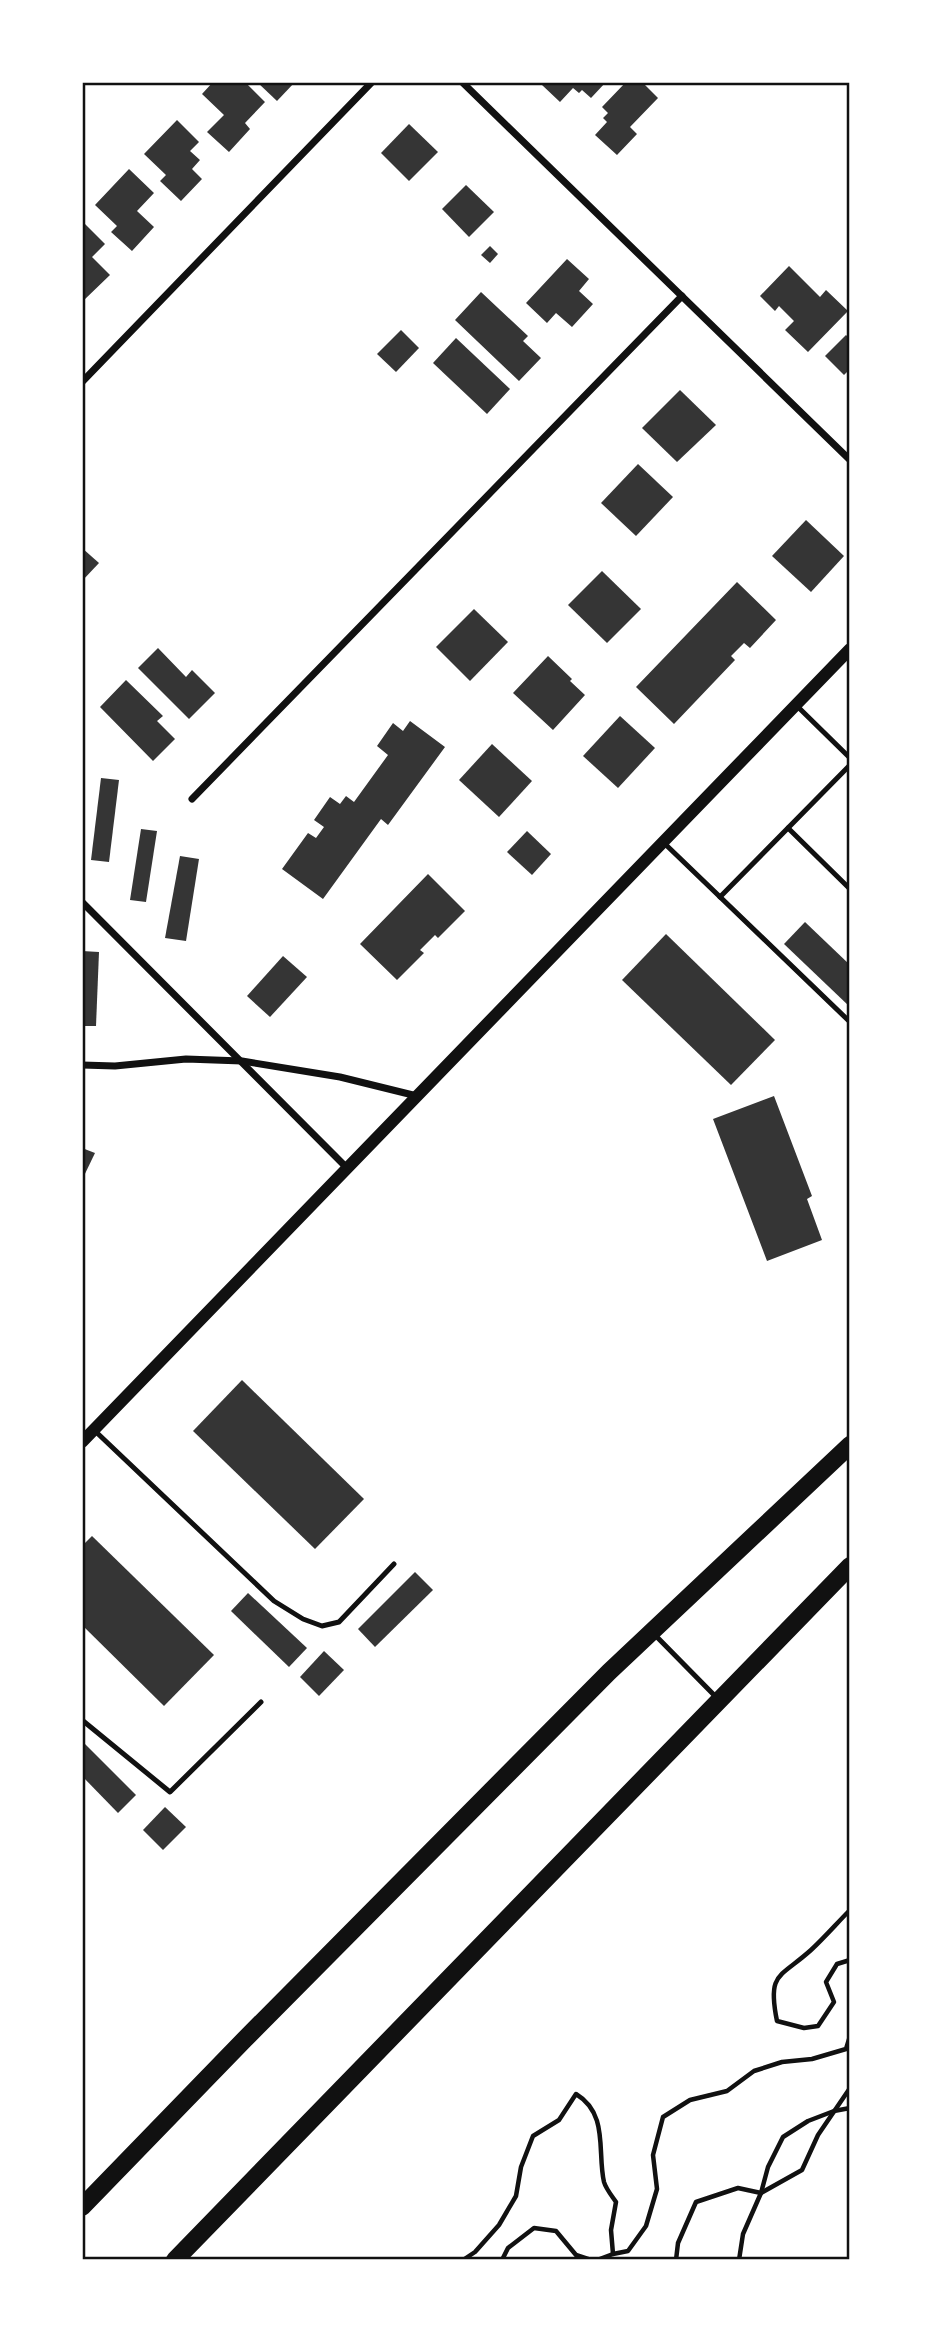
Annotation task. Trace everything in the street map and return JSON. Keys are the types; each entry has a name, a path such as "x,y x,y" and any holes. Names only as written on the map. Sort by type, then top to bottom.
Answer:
{"highway":[{"path":"82,2207 254,2030 652,1632 850,1445"},
{"path":"176,2260 850,1566"}],"street":[{"path":"82,382 372,82"},
{"path":"462,82 850,460"},
{"path":"192,799 682,296"},
{"path":"82,1442 850,649"},
{"path":"82,902 347,1168"},
{"path":"82,1065 114,1066 186,1059 242,1061 340,1077 417,1096"}],"lane":[{"path":"796,705 850,758"},
{"path":"720,897 850,765"},
{"path":"788,828 850,889"},
{"path":"663,842 850,1022"},
{"path":"94,1430 274,1601 303,1619 322,1626 339,1622 394,1564"},
{"path":"652,1632 718,1700"},
{"path":"82,1720 170,1792 261,1702"}],"path":[{"path":"850,1759 850,1778"},
{"path":"850,1910 810,1951 779,1974 772,1998 777,2021 804,2028 818,2026 834,2002 826,1982 837,1964 850,1960"},
{"path":"597,2260 628,2251 646,2226 657,2189 653,2155 663,2117 690,2100 727,2091 754,2071 782,2062 812,2059 846,2049 850,2036"},
{"path":"676,2260 678,2243 696,2202 738,2188 761,2193 802,2170 818,2135 850,2088"},
{"path":"463,2260 475,2252 499,2225 516,2196 521,2167 533,2136 559,2120 576,2094 587,2101 602,2134 605,2184 616,2202 611,2230 612,2254 608,2260"},
{"path":"739,2260 743,2234 761,2193 768,2166 783,2137 808,2121 850,2108"},
{"path":"502,2260 508,2248 534,2228 556,2231 576,2255 591,2260"}],"building":[{"path":"213,82 245,82 265,102 245,123 250,129 229,152 207,132 224,115 202,94"},
{"path":"257,82 295,82 277,101"},
{"path":"545,82 606,82 591,98 582,90 579,93 573,88 560,102 542,85"},
{"path":"626,82 642,82 658,98 630,127 637,134 617,155 595,135 607,122 603,118 608,113 602,107"},
{"path":"177,120 199,142 190,151 200,160 192,169 202,179 181,201 160,181 166,175 144,154"},
{"path":"409,124 438,152 409,181 381,153"},
{"path":"129,169 154,193 137,211 154,227 132,251 111,232 117,226 95,205"},
{"path":"466,185 494,212 469,237 442,209"},
{"path":"82,221 105,244 92,257 110,275 83,301"},
{"path":"490,246 498,254 490,263 481,255"},
{"path":"567,259 589,279 579,291 593,304 572,327 556,313 547,323 526,303"},
{"path":"789,266 820,297 826,290 848,311 808,352 785,330 794,321 779,306 775,311 760,296"},
{"path":"481,292 528,336 523,341 541,358 519,381 455,320"},
{"path":"401,330 419,348 396,372 377,354"},
{"path":"846,335 850,339 850,369 844,375 825,356"},
{"path":"456,338 510,389 487,414 433,363"},
{"path":"680,390 716,425 677,462 642,428"},
{"path":"638,464 673,497 636,536 601,503"},
{"path":"806,520 844,556 811,592 772,556"},
{"path":"82,548 99,563 82,581"},
{"path":"602,571 641,609 607,643 568,605"},
{"path":"737,582 776,620 750,648 744,643 731,656 735,660 674,724 636,687"},
{"path":"474,609 508,642 470,681 436,647"},
{"path":"158,648 186,677 192,670 215,693 189,719 138,668"},
{"path":"548,656 585,695 553,730 513,693"},
{"path":"126,680 163,716 157,721 175,739 153,761 100,707"},
{"path":"620,716 655,748 618,788 583,756"},
{"path":"410,721 445,747 388,825 381,819 323,899 282,869 308,833 316,838 324,827 314,820 330,797 340,804 346,796 354,802 388,755 377,746 393,723 403,731"},
{"path":"492,744 532,781 499,817 459,780"},
{"path":"101,778 119,780 109,862 91,860"},
{"path":"141,829 157,831 146,902 130,900"},
{"path":"527,831 551,854 532,875 507,852"},
{"path":"180,856 199,859 186,941 165,938"},
{"path":"428,874 465,911 438,938 435,935 420,950 424,953 397,980 360,944"},
{"path":"805,922 850,965 850,1007 784,944"},
{"path":"666,934 775,1040 731,1085 622,980"},
{"path":"82,951 99,952 96,1026 82,1026"},
{"path":"283,956 307,977 270,1017 247,996"},
{"path":"774,1096 812,1196 807,1199 822,1240 767,1261 713,1119"},
{"path":"82,1148 95,1153 82,1180"},
{"path":"242,1380 364,1499 315,1549 193,1431"},
{"path":"92,1536 214,1655 164,1706 82,1625 82,1546"},
{"path":"415,1572 433,1590 375,1647 358,1629"},
{"path":"248,1593 307,1648 289,1667 231,1611"},
{"path":"324,1651 344,1670 319,1696 300,1677"},
{"path":"82,1741 136,1795 118,1813 82,1776"},
{"path":"165,1807 186,1827 163,1850 143,1830"}]}
